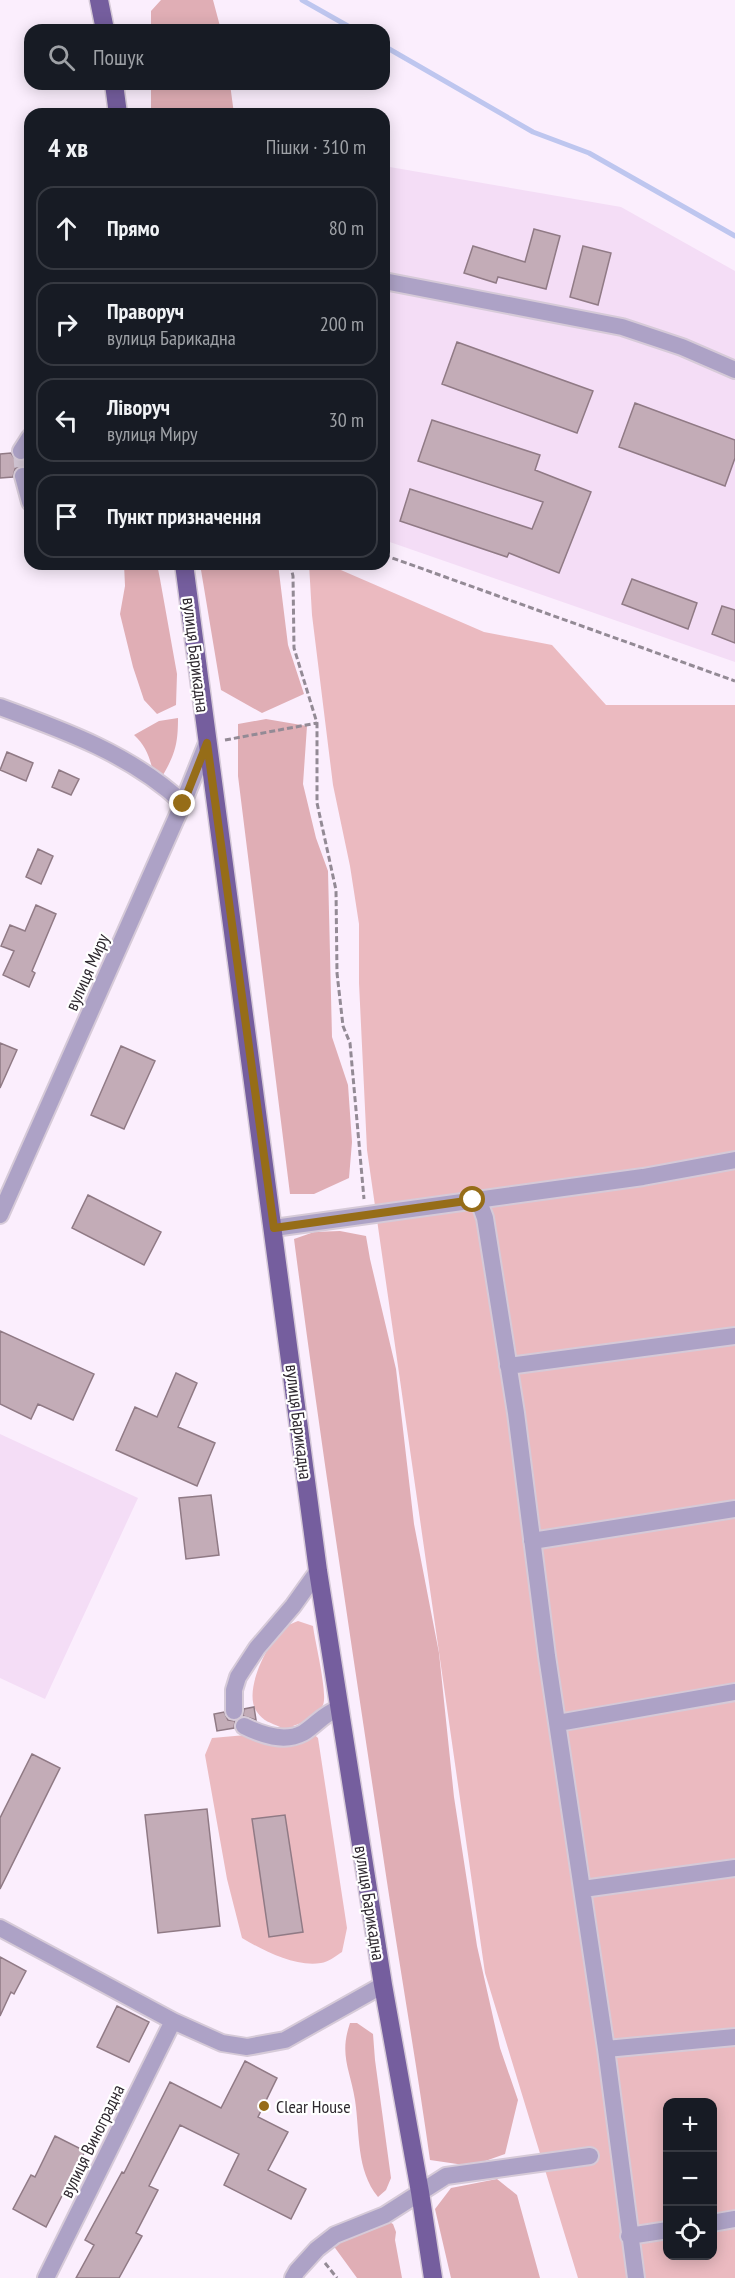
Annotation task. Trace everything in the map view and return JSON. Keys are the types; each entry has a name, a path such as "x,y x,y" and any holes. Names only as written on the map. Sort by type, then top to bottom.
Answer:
{"main road":[{"path":"99,0 104,24"},
{"path":"115,90 117,108"},
{"name":"вулиця Барикадна","path":"185,570 338,1709 433,2278"}],"street":[{"path":"390,282 622,327 682,347 735,370"},
{"path":"0,707 107,750 138,767 165,786 183,804"},
{"name":"вулиця Миру","path":"0,1215 183,804 207,743"},
{"path":"274,1228 643,1177 735,1160"},
{"path":"473,1200 481,1206 485,1218 516,1413 636,2278"},
{"path":"508,1366 735,1336"},
{"path":"532,1541 735,1509"},
{"path":"234,1711 234,1690 238,1677 257,1648 293,1606 318,1571"},
{"path":"558,1724 735,1692"},
{"path":"244,1726 261,1735 285,1737 302,1733 328,1712 338,1709"},
{"path":"583,1889 735,1868"},
{"path":"0,1928 173,2021 222,2043 247,2047 285,2040 383,1985"},
{"name":"вулиця Виноградна","path":"46,2278 173,2021"},
{"path":"606,2049 735,2037"},
{"path":"295,2274 317,2249 335,2235 385,2216 446,2176 590,2156"},
{"path":"717,2222 735,2219"},
{"path":"629,2236 663,2231"}],"path":[{"path":"390,557 735,681"},
{"path":"291,570 294,648 318,723 317,803 336,890 337,973 343,1026 350,1043 365,1214"},
{"path":"207,743 318,723"}],"shaded area":[{"path":"161,0 213,0 219,24 151,24 151,11"},
{"path":"151,90 231,90 233,108 151,108"},
{"path":"390,167 621,207 735,271 735,662 390,542"},
{"path":"124,570 158,570 177,674 176,705 157,714 144,700 133,667 120,614 125,586"},
{"path":"201,570 279,570 288,645 304,694 262,713 221,690"},
{"path":"309,570 341,570 484,632 552,645 606,705 735,705 735,2278 578,2278 485,1973 367,1150 359,983 359,924 350,866 333,785 312,615"},
{"path":"178,718 174,752 159,782 154,778 145,749 134,735 159,721"},
{"path":"266,719 307,726 303,784 316,838 328,871 332,1037 348,1085 352,1142 349,1178 314,1194 290,1194 238,776 238,724"},
{"path":"340,1231 366,1236 396,1369 414,1524 439,1653 454,1797 477,1946 500,2048 518,2100 505,2154 471,2166 430,2160 316,1400 294,1239 314,1232"},
{"path":"0,1434 138,1498 45,1699 0,1678"},
{"path":"298,1621 313,1626 323,1679 324,1699 323,1705 314,1716 293,1726 307,1728 318,1738 347,1928 342,1952 321,1963 311,1964 280,1957 242,1938 227,1879 205,1755 212,1738 246,1735 280,1727 267,1721 257,1712 253,1703 255,1680 271,1643 285,1627"},
{"path":"350,2023 357,2023 373,2034 391,2178 386,2190 378,2197 366,2175 360,2151 355,2100 345,2053"},
{"path":"497,2179 517,2195 540,2278 451,2278 435,2209 451,2188"},
{"path":"380,2217 393,2224 396,2232 395,2240 402,2278 357,2278 330,2241"}],"building":[{"path":"534,229 560,236 546,289 498,277 496,283 464,273 473,246 525,262"},
{"path":"583,246 611,253 598,305 570,297"},
{"path":"457,342 593,391 577,433 442,384"},
{"path":"635,403 735,440 735,458 725,486 619,447"},
{"path":"432,420 540,455 535,470 591,492 559,573 509,553 507,557 400,521 410,489 532,529 543,502 418,461"},
{"path":"11,453 15,459 20,461 24,459 24,467 15,469 13,477 0,478 0,454"},
{"path":"632,579 697,603 688,629 622,604"},
{"path":"722,606 735,610 735,643 712,634"},
{"path":"7,752 33,763 26,781 0,770"},
{"path":"59,770 79,779 71,795 52,787"},
{"path":"38,849 53,856 41,884 26,877"},
{"path":"36,905 56,914 32,971 35,973 29,987 3,975 14,951 1,946 10,925 25,931"},
{"path":"0,1043 17,1050 0,1088"},
{"path":"121,1046 155,1061 124,1129 91,1115"},
{"path":"88,1195 161,1232 144,1265 72,1228"},
{"path":"0,1331 94,1374 73,1420 38,1404 31,1419 0,1404"},
{"path":"176,1373 197,1383 178,1427 215,1443 197,1486 116,1450 135,1407 157,1417"},
{"path":"211,1495 219,1555 186,1559 179,1498"},
{"path":"254,1707 256,1720 243,1716 244,1709"},
{"path":"224,1712 228,1720 235,1721 234,1728 217,1731 214,1714"},
{"path":"32,1754 60,1768 0,1889 0,1818"},
{"path":"207,1809 220,1926 158,1933 145,1815"},
{"path":"285,1815 303,1932 269,1937 252,1819"},
{"path":"0,1957 26,1971 14,1994 11,1992 0,2016"},
{"path":"117,2006 149,2022 129,2062 97,2047"},
{"path":"245,2061 277,2078 258,2117 288,2132 268,2170 306,2189 291,2219 224,2185 239,2154 180,2125 149,2186 158,2190 136,2233 142,2236 119,2278 76,2278 94,2245 85,2240 122,2172 124,2173 170,2082 221,2108"},
{"path":"55,2136 85,2151 46,2227 13,2209 31,2175 35,2177"}],"waterway":[{"path":"302,0 344,24"},
{"path":"390,49 533,132 589,153 735,236"}],"tunnel":[{"path":"21,451 23,476"}],"place":[{"name":"Clear House","path":"264,2106"}],"route":[{"path":"183,804 207,743 242,1010 274,1228 473,1200"}]}
